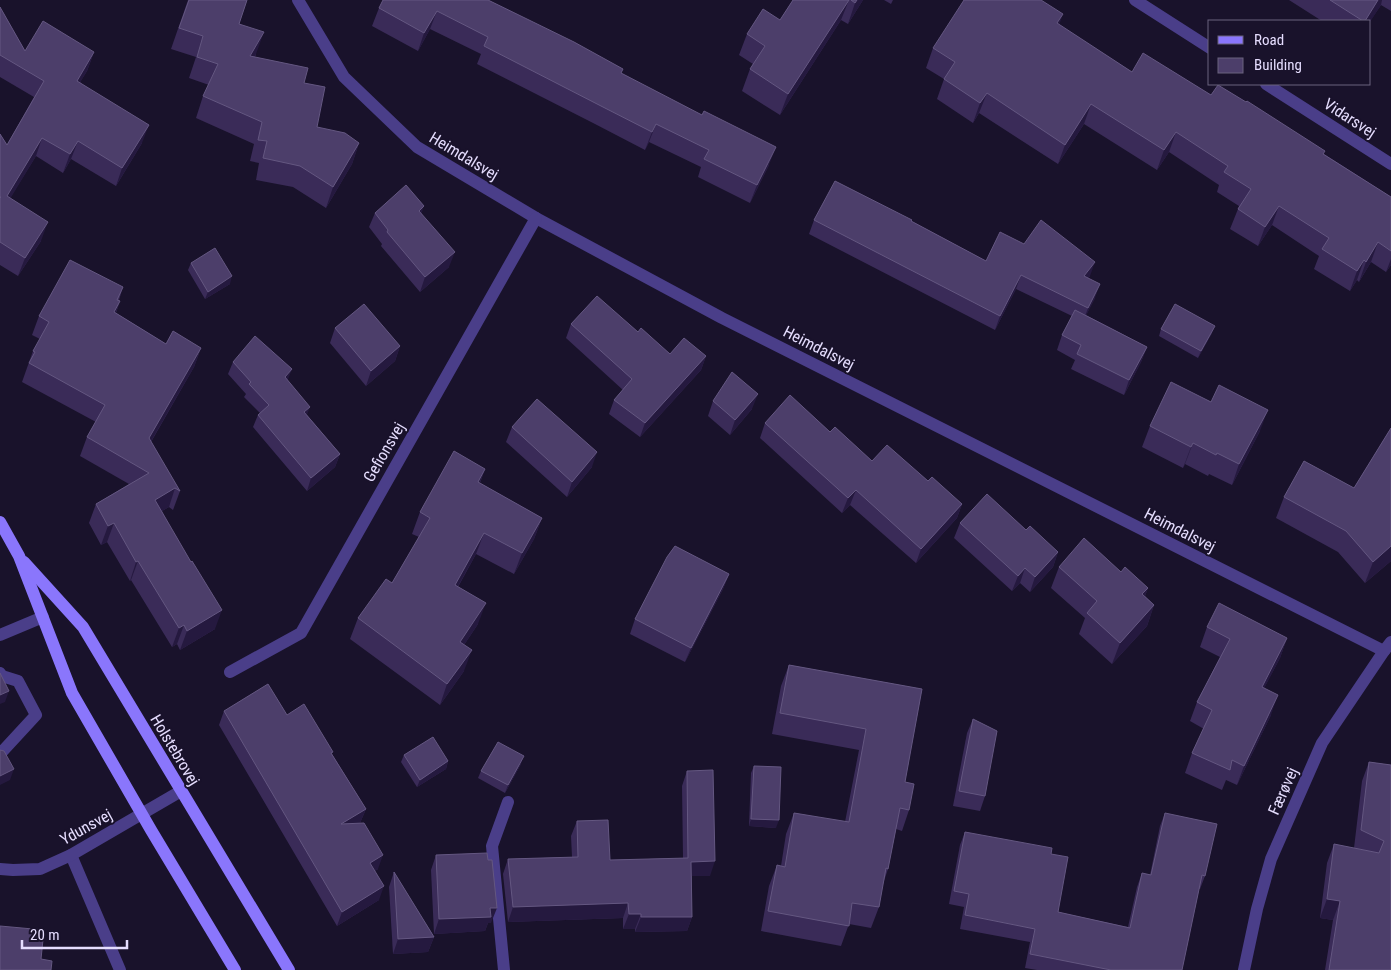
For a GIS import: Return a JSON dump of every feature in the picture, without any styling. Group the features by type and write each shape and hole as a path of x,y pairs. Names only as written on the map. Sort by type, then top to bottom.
{"main road":[{"name":"Holstebrovej","path":"0,522 4,536 19,556 83,627 289,970"},
{"name":"Holstebrovej","path":"19,556 72,694 235,970"}],"street":[{"name":"Heimdalsvej","path":"298,0 344,77 417,147 536,218 731,322 1387,646"},
{"path":"1135,0 1208,47"},
{"name":"Vidarsvej","path":"1268,85 1391,164"},
{"name":"Gefionsvej","path":"230,672 301,633 536,218"},
{"path":"2,630 43,617"},
{"name":"Færøvej","path":"1244,970 1257,909 1271,859 1322,743 1387,646"},
{"path":"0,673 2,676 18,681 36,715 0,754"},
{"name":"Ydunsvej","path":"0,869 40,869 71,855 181,791"},
{"path":"504,970 492,846 508,802"},
{"path":"71,855 120,970"}],"building":[{"path":"189,0 247,0 239,24 264,32 250,56 308,68 304,83 325,87 317,127 345,133 359,143 333,187 300,166 263,158 267,141 258,140 262,122 203,96 218,64 197,57 203,36 179,28"},
{"path":"383,0 488,0 574,42 623,69 621,73 702,115 704,111 776,147 757,185 704,159 709,150 656,124 652,132 484,46 488,37 437,11 424,33 379,8"},
{"path":"793,0 849,0 788,94 750,69 765,46 747,34 763,9 780,20"},
{"path":"964,0 1041,0 1063,14 1057,23 1132,72 1143,53 1211,95 1218,85 1247,101 1325,151 1323,154 1391,197 1391,251 1378,242 1366,262 1364,260 1357,271 1322,249 1329,238 1279,206 1265,227 1238,209 1251,189 1224,172 1228,166 1176,132 1164,150 1091,104 1065,145 987,93 980,103 944,79 955,62 933,48"},
{"path":"1330,0 1378,0 1366,20 1361,20"},
{"path":"0,7 25,51 43,21 94,52 77,81 149,125 122,168 78,141 70,154 42,138 7,196 48,222 25,258 0,242 0,134 7,145 44,81 0,55"},
{"path":"835,181 912,220 986,261 1000,232 1024,244 1041,220 1095,262 1084,276 1100,284 1088,308 1021,275 1000,316 814,220"},
{"path":"406,185 424,206 419,211 455,252 425,277 387,232 388,230 375,213"},
{"path":"215,248 232,276 208,292 191,263"},
{"path":"70,260 123,287 117,300 120,301 114,312 166,344 173,331 201,348 149,438 180,491 175,488 155,500 191,562 222,610 187,631 184,625 179,628 138,561 136,562 114,523 108,526 96,504 149,473 87,437 105,405 29,363 35,352 33,351 49,322 39,316"},
{"path":"597,296 638,332 641,328 670,354 684,338 706,356 645,423 614,400 632,379 571,324"},
{"path":"364,304 400,346 371,371 335,328"},
{"path":"1175,304 1215,326 1201,351 1161,329"},
{"path":"1075,310 1147,347 1129,380 1077,354 1081,345 1062,335"},
{"path":"255,336 292,369 285,377 310,407 304,412 340,454 311,478 258,415 269,405 249,384 251,382 233,362"},
{"path":"732,372 758,394 735,420 713,401"},
{"path":"1171,382 1211,402 1219,385 1268,410 1239,464 1193,443 1191,447 1150,426"},
{"path":"790,395 830,432 835,427 872,461 887,445 928,481 932,477 962,504 921,549 856,490 848,498 765,423"},
{"path":"537,399 597,452 572,482 512,427"},
{"path":"1391,428 1391,546 1373,562 1346,531 1284,497 1304,461 1354,488"},
{"path":"454,451 485,469 478,482 542,518 522,553 484,533 455,585 486,603 460,642 472,650 447,684 358,618 386,579 392,583 430,518 420,512"},
{"path":"987,494 1026,530 1030,526 1058,552 1035,577 1025,568 1018,576 960,523"},
{"path":"1084,538 1121,572 1125,567 1148,588 1142,594 1154,605 1120,643 1087,613 1097,601 1059,567"},
{"path":"675,546 729,574 691,648 635,619 667,557"},
{"path":"1219,603 1287,638 1262,687 1278,695 1244,766 1232,760 1230,770 1192,753 1212,710 1197,702 1230,639 1207,627"},
{"path":"789,665 922,689 905,782 914,784 909,810 900,808 879,907 852,903 849,926 768,911 777,865 785,867 794,813 849,822 866,729 780,713"},
{"path":"0,673 9,691 0,695"},
{"path":"268,684 287,715 304,704 333,752 331,753 366,809 341,824 364,823 383,855 370,863 384,886 342,912 224,711"},
{"path":"973,719 997,731 985,796 959,791"},
{"path":"433,737 448,761 420,780 404,755"},
{"path":"498,742 524,756 508,785 481,771"},
{"path":"0,750 4,751 14,769 0,776"},
{"path":"1369,762 1391,765 1391,970 1329,970 1340,901 1327,899 1334,844 1379,853 1384,841 1361,830"},
{"path":"754,766 781,767 779,820 751,819"},
{"path":"713,770 715,861 691,862 692,917 641,917 641,914 629,914 628,903 513,907 508,859 578,857 577,821 608,820 610,860 688,858 687,771"},
{"path":"1165,813 1217,824 1205,876 1202,875 1182,970 1111,970 1030,954 1035,929 965,915 969,894 954,891 965,832 1052,848 1051,854 1068,857 1058,912 1130,928 1142,873 1151,875"},
{"path":"487,853 488,860 492,860 497,908 490,908 491,917 439,919 436,855"},
{"path":"394,872 434,937 398,939"},
{"path":"0,926 44,930 41,959 52,961 51,970 0,970"}]}
